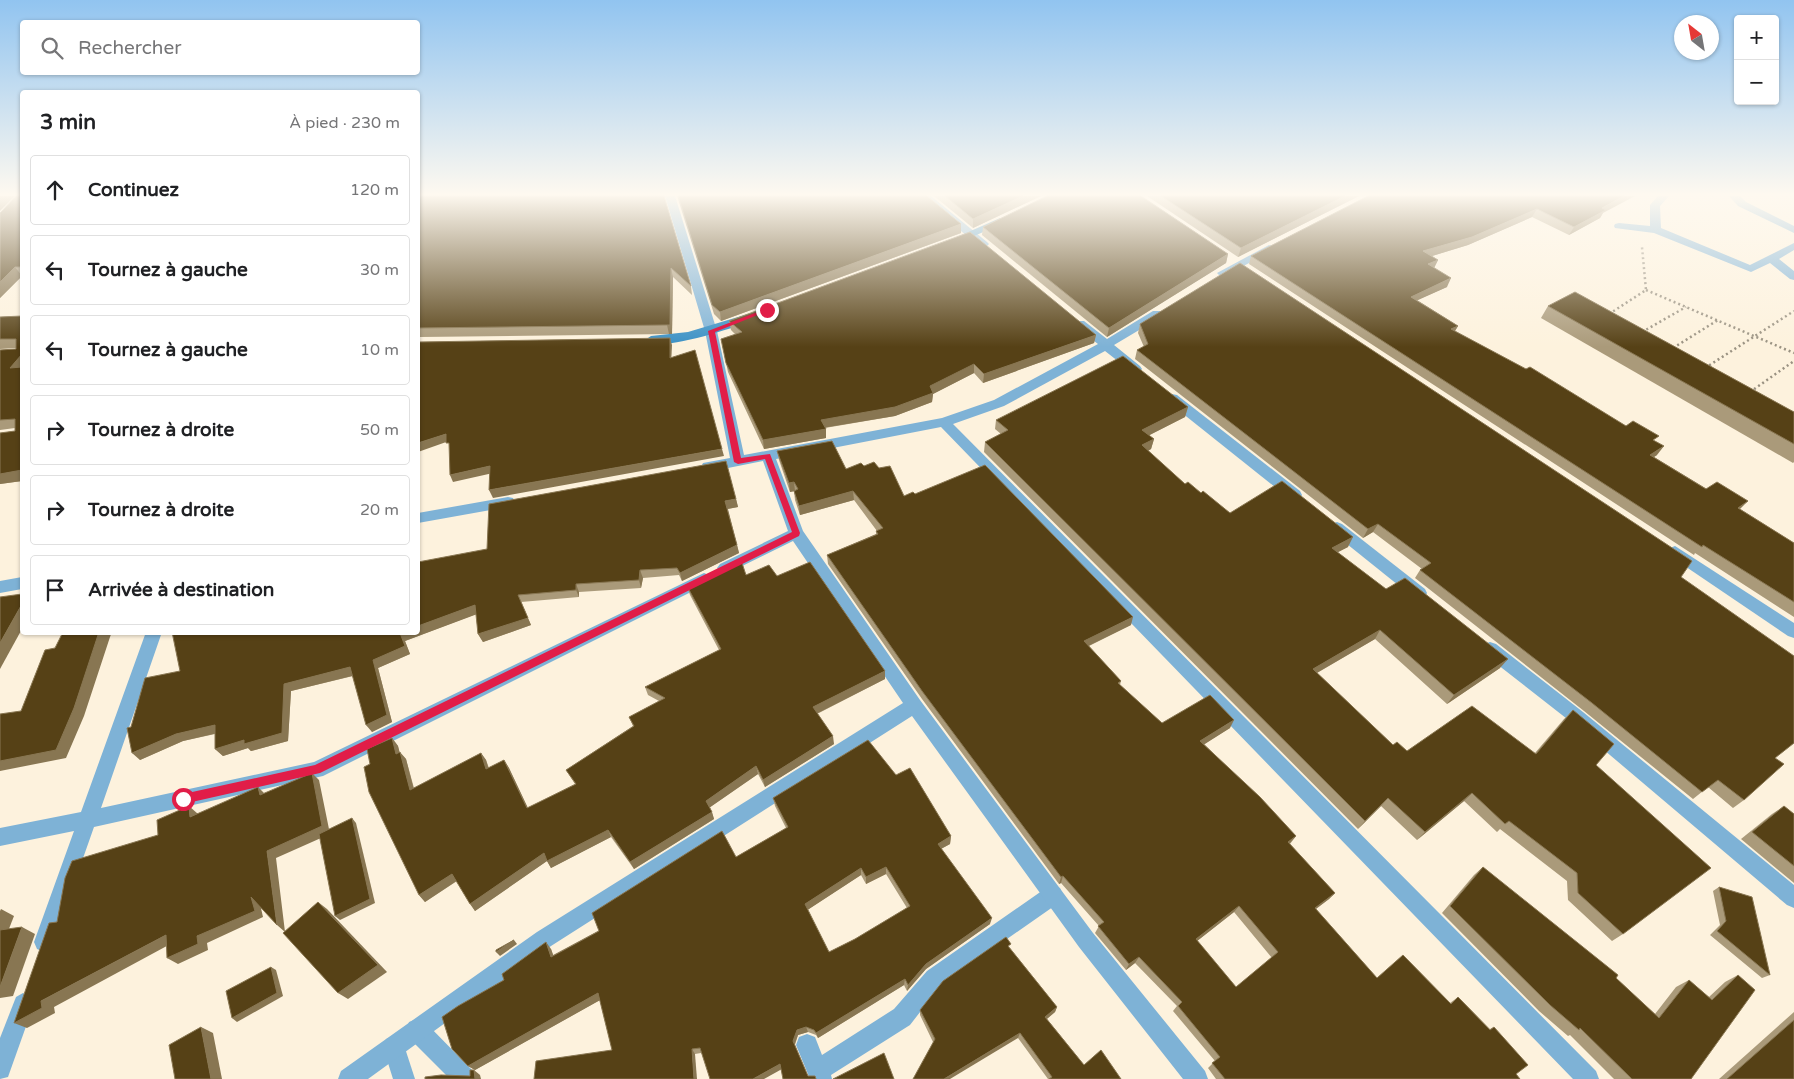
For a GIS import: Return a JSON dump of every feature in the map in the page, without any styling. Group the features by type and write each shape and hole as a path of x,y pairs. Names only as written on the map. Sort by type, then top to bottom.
{"street":[{"path":"685,246 711,331 738,462"},
{"path":"986,246 994,253"},
{"path":"1214,279 1234,261 1269,246"},
{"path":"1696,246 1751,269 1793,246"},
{"path":"1771,258 1794,277"},
{"path":"1234,261 1255,274"},
{"path":"690,470 944,422 999,403 1106,345 1164,310"},
{"path":"640,340 669,340 711,331 758,314"},
{"path":"1068,314 1145,376"},
{"path":"1161,389 1310,507"},
{"path":"944,422 1588,1079"},
{"path":"768,456 796,533 914,705 1086,940 1197,1079"},
{"path":"420,518 524,499"},
{"path":"1326,519 1428,600"},
{"path":"0,837 316,770 796,533"},
{"path":"1664,544 1794,631"},
{"path":"0,586 20,583"},
{"path":"39,958 153,635"},
{"path":"1474,637 1576,717 1794,898"},
{"path":"349,1079 544,939 914,705"},
{"path":"807,1045 820,1074 902,1017 934,978 1053,895"},
{"path":"0,1068 29,986"},
{"path":"417,1030 465,1079"},
{"path":"394,1047 404,1079"}],"path":[{"path":"1642,246 1646,290"},
{"path":"1646,290 1794,353"},
{"path":"1602,318 1646,290"},
{"path":"1635,336 1686,307"},
{"path":"1708,375 1700,371 1794,311"},
{"path":"1666,352 1718,320"},
{"path":"1745,395 1794,361"}],"building":[{"path":"0,246 20,246 20,267 15,267 0,282"},
{"path":"420,246 679,246 691,286 671,268 670,325 420,328"},
{"path":"694,246 900,246 720,312 712,305"},
{"path":"931,246 988,246 1096,335 984,374 974,364 930,386 933,393 895,407 821,420 826,429 763,440 726,363 721,339 742,332 729,321"},
{"path":"1007,246 1217,246 1228,254 1109,328"},
{"path":"1270,246 1439,246 1423,251 1438,260 1428,264 1451,278 1411,297 1458,326 1451,329 1526,369 1530,367 1626,426 1633,421 1659,436 1653,440 1664,446 1650,455 1706,489 1717,482 1748,501 1738,508 1794,543 1794,602 1703,545 1702,547 1251,256"},
{"path":"1240,263 1692,561 1681,577 1794,656 1794,743 1775,758 1784,764 1744,800 1718,780 1702,792 1592,703 1420,570 1431,563 1378,524 1368,529 1137,350 1148,344 1140,324"},
{"path":"1575,292 1794,412 1794,444 1548,306"},
{"path":"20,316 20,356 10,368 20,367 20,470 0,474 0,433 15,431 15,419 0,420 0,350 16,349 16,339 0,339 0,317"},
{"path":"670,338 670,358 695,350 722,449 489,490 490,466 450,475 449,443 446,443 446,434 420,442 420,342"},
{"path":"1123,356 1188,407 1142,430 1154,439 1142,445 1185,484 1188,482 1201,493 1203,491 1230,513 1282,481 1353,537 1332,548 1386,589 1405,578 1508,659 1454,695 1380,630 1313,669 1393,745 1397,742 1407,751 1472,706 1536,754 1573,710 1614,744 1596,765 1711,868 1623,934 1578,893 1577,873 1509,821 1505,824 1472,793 1425,832 1388,798 1365,821 985,442 1008,430 996,420"},
{"path":"832,441 846,469 861,463 864,466 874,462 879,468 890,466 904,496 913,492 915,494 985,465 1133,617 1084,641 1121,681 1118,683 1162,723 1210,695 1234,720 1200,741 1260,797 1296,836 1288,842 1335,893 1315,908 1377,978 1403,955 1451,1004 1458,997 1490,1030 1494,1027 1528,1065 1516,1074 1520,1079 1225,1079 1212,1063 1220,1057 1178,1006 1182,1002 1139,957 1129,964 1098,926 1104,922 1063,876 1061,877 922,691 827,555 878,534 876,531 883,528 853,491 799,506 794,491 798,489 794,482 789,483 777,451","holes":["1239,906 1278,952 1236,987 1196,939"]},
{"path":"726,461 736,499 725,501 737,545 680,573 677,568 640,570 639,580 576,584 576,590 518,595 528,618 478,634 475,605 420,625 420,562 487,549 489,504"},
{"path":"741,560 746,575 769,565 777,576 810,562 885,671 813,707 833,736 763,780 756,766 706,801 712,812 630,862 608,830 547,861 544,853 470,904 452,874 419,895 369,792 364,767 370,764 367,749 392,738 396,754 400,752 410,790 481,753 486,769 504,760 527,808 576,784 566,770 634,726 629,717 665,698 645,687 721,649 687,586"},
{"path":"20,594 20,608 0,643 0,597"},
{"path":"62,635 98,635 74,708 56,750 0,761 0,714 21,711 45,650 55,648"},
{"path":"173,635 401,635 405,646 373,660 387,715 366,725 350,667 284,684 282,733 244,744 244,740 215,749 215,725 176,734 132,753 127,728 131,727 145,678 180,671"},
{"path":"868,740 896,775 910,768 951,836 938,844 992,918 926,964 908,985 905,979 816,1033 814,1030 806,1027 797,1030 793,1041 808,1076 815,1076 816,1079 783,1079 780,1064 753,1079 710,1079 700,1048 692,1049 694,1079 534,1079 536,1061 612,1050 598,993 468,1066 452,1049 442,1017 504,980 502,974 546,942 551,957 599,931 592,913 722,831 736,857 788,827 773,798","holes":["886,867 910,906 855,939 829,952 805,904 861,868 866,877"]},
{"path":"312,773 322,826 267,851 277,925 251,897 255,911 197,936 198,944 167,958 166,935 41,1001 42,1008 14,1023 49,923 57,922 65,878 72,861 158,835 157,820 189,806 190,817 258,787 260,795"},
{"path":"1784,806 1794,814 1794,866 1752,832"},
{"path":"352,818 370,899 335,916 319,834"},
{"path":"1483,867 1618,975 1616,978 1659,1018 1689,980 1712,1000 1738,975 1755,990 1691,1079 1632,1079 1580,1028 1579,1030 1550,1005 1450,906"},
{"path":"1719,887 1752,897 1770,975 1717,931 1726,921"},
{"path":"318,902 378,965 338,993 283,933"},
{"path":"22,927 0,987 0,930"},
{"path":"1006,937 1011,944 1008,946 1057,1007 1045,1017 1084,1065 1101,1050 1121,1079 1049,1079 1052,1077 1020,1033 944,1079 913,1079 935,1039 920,1010 943,981"},
{"path":"514,940 496,952 496,950"},
{"path":"271,967 277,993 232,1018 226,991"},
{"path":"1794,1020 1794,1079 1727,1079"},
{"path":"201,1027 211,1079 175,1079 169,1045"},
{"path":"884,1053 894,1079 833,1079"},
{"path":"470,1070 474,1070 475,1079 425,1079 425,1077 441,1075 470,1076"}],"route":[{"path":"183,799 316,770 796,533 768,456 738,462 711,331 767,310"}]}
